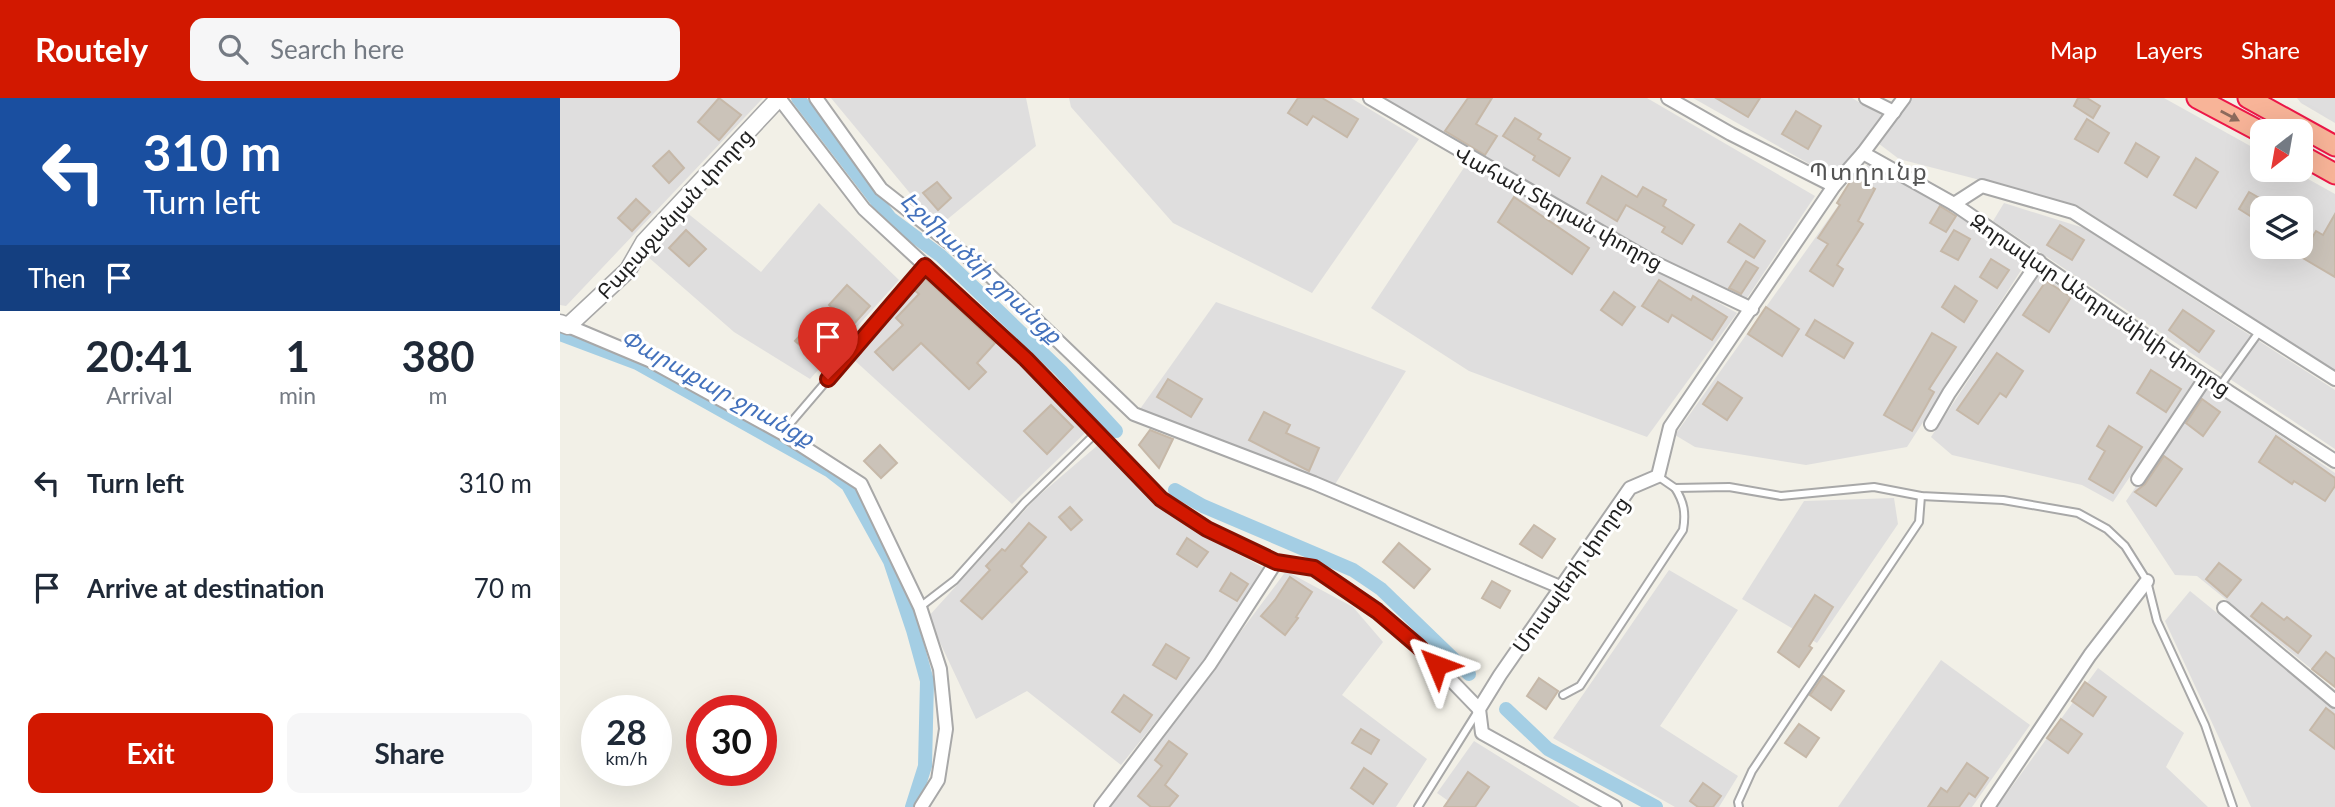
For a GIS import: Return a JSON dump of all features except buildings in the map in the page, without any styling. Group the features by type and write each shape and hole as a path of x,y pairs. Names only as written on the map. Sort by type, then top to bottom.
{"highway":[{"path":"2197,98 2250,127"},
{"path":"2248,98 2271,119"},
{"path":"2314,138 2335,146"},
{"path":"2314,162 2335,174"}],"street":[{"path":"779,98 864,209 1026,359 1161,499 1207,529 1276,562 1314,568 1377,611 1418,646 1479,709 1482,733 1615,807"},
{"name":"Բաբաջանյան փողոց","path":"564,325 628,271 645,242 779,98"},
{"path":"816,98 881,189 991,277 1134,414 1314,483 1560,587"},
{"name":"Վահան Տերյան փողոց","path":"1370,98 1651,261 1752,309"},
{"path":"1668,98 1731,134 1834,186"},
{"path":"1866,98 1894,112"},
{"path":"1658,476 1670,427 1834,186 1863,153 1904,98"},
{"name":"Զորավար Անդրանիկի փողոց","path":"1863,153 1954,204 2206,377 2335,461"},
{"path":"1954,204 1982,186 2073,212 2335,379"},
{"path":"1931,424 1949,393 2039,261"},
{"path":"564,325 649,360 782,433 861,484 920,607 940,669 946,729 939,780 922,807"},
{"path":"2138,479 2206,377"},
{"name":"Մուսալեռի փողոց","path":"1479,709 1630,488 1658,476"},
{"path":"1101,807 1210,664 1276,562"},
{"path":"1988,807 2090,656 2147,581"},
{"path":"2224,608 2335,701"}],"lane":[{"path":"782,433 925,266"},
{"path":"2221,386 2259,332"},
{"path":"920,607 955,580 1024,503 1097,432"},
{"path":"1563,695 1580,686 1683,530 1686,514 1682,499 1675,488 1658,476"},
{"path":"1675,488 1729,487 1780,496 1874,487 1921,496 2003,500 2078,513 2107,529 2125,546 2147,581 2157,621 2205,725 2233,807"},
{"path":"1739,807 1738,802 1752,771 1920,522 1921,496"},
{"path":"1418,807 1479,709"}],"shaded area":[{"path":"560,98 763,98 566,306 560,305"},
{"path":"831,98 1026,98 1036,146 938,227"},
{"path":"1069,98 1351,98 1419,139 1312,293 1173,223 1071,107"},
{"path":"1380,98 1647,98 1815,196 1745,301 1643,248"},
{"path":"1693,98 1852,98 1883,116 1854,156 1829,175"},
{"path":"1910,98 2164,98 2250,146 2250,182 2314,182 2335,194 2335,371 2077,205 1899,159 1878,143"},
{"path":"2297,98 2335,98 2335,123 2301,103"},
{"path":"1467,163 1737,313 1647,437 1469,371 1371,308"},
{"path":"1867,165 1886,169 2027,261 1907,447 1806,465 1695,447 1675,435"},
{"path":"819,203 899,280 810,379 734,332 647,256 686,212 761,272"},
{"path":"2004,203 2084,228 2335,390 2335,449 1993,221"},
{"path":"925,271 1087,431 1012,504 852,358"},
{"path":"2039,273 2195,379 2113,502 2082,485 1952,455 1931,437"},
{"path":"1216,302 1406,371 1334,486 1140,409"},
{"path":"2206,385 2335,473 2335,688 2197,576 2175,575 2126,501"},
{"path":"1098,445 1155,504 1206,537 1266,569 1202,664 1121,765 1027,691 976,719 928,617 1036,498"},
{"path":"1894,498 1898,524 1817,643 1742,599 1804,501"},
{"path":"1669,570 1738,610 1660,726 1738,776 1719,807 1675,807 1553,738"},
{"path":"1286,571 1353,607 1383,642 1342,695 1427,759 1396,807 1110,807"},
{"path":"2190,591 2335,709 2335,807 2251,807 2165,621"},
{"path":"1941,660 2030,725 1972,807 1838,807"},
{"path":"2098,668 2184,733 2166,767 2208,807 1997,807"},
{"path":"1474,741 1580,807 1457,807 1437,793"}],"waterway":[{"name":"Էջմիածնի ջրանցք","path":"798,98 890,218 941,256 1061,371 1116,431"},
{"name":"Փարաքար ջրանցք","path":"560,334 637,363 830,471 848,485 890,561 927,681 925,766 912,807"},
{"name":"Էջմիածնի ջրանցք","path":"1175,490 1203,506 1353,570 1381,589 1469,674"},
{"name":"Էջմիածնի ջրանցք","path":"1506,709 1548,749 1656,807"}],"district":[{"name":"Պտղունք","path":"1869,170"}],"route":[{"path":"828,379 925,266 1026,359 1161,499 1207,529 1276,562 1314,568 1377,611 1437,665"}]}
